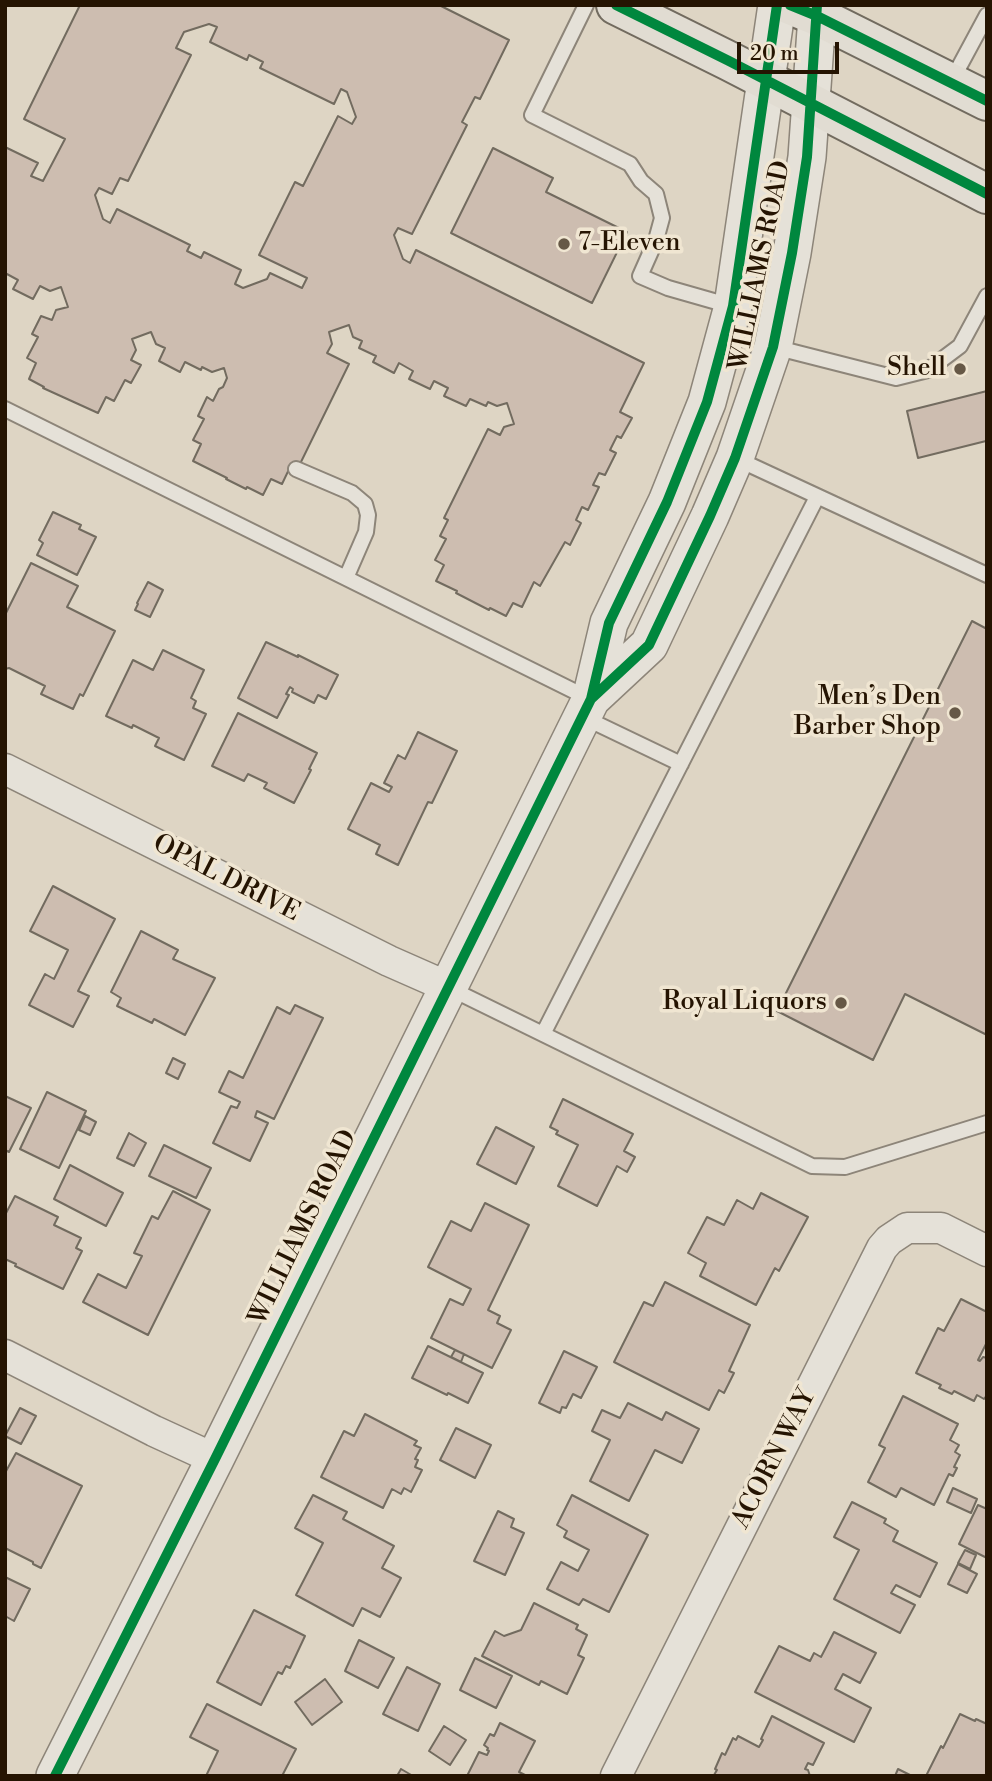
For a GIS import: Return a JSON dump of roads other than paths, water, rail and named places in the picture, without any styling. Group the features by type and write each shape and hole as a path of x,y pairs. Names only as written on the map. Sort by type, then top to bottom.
{"main road":[{"path":"616,5 987,194"},
{"path":"808,9 987,101"}],"street":[{"name":"WILLIAMS ROAD","path":"55,1776 587,708 609,623 667,502 707,402 733,306 777,5"},
{"name":"WILLIAMS ROAD","path":"587,708 649,645 735,458 772,347 792,253 807,157 811,103 808,9"},
{"name":"OPAL DRIVE","path":"5,769 389,961 448,987"},
{"name":"ACORN WAY","path":"616,1776 882,1248 907,1228 941,1228 987,1251"},
{"path":"5,1355 215,1459"}],"lane":[{"path":"586,5 532,115 630,164 641,181 656,194 662,218 656,240 640,276 668,288 733,306"},
{"path":"951,83 987,15"},
{"path":"772,347 896,378 928,370 960,346 987,296"},
{"path":"5,409 346,578 587,708 681,764"},
{"path":"735,458 987,575"},
{"path":"296,470 352,493 365,504 368,515 366,532 346,578"},
{"path":"543,1034 817,497"},
{"path":"448,987 812,1166 845,1167 987,1123"}],"place":[{"name":"7-Eleven","path":"564,244"},
{"name":"Shell","path":"960,369"},
{"name":"Men’s Den Barber Shop","path":"955,713"},
{"name":"Royal Liquors","path":"841,1003"}]}
